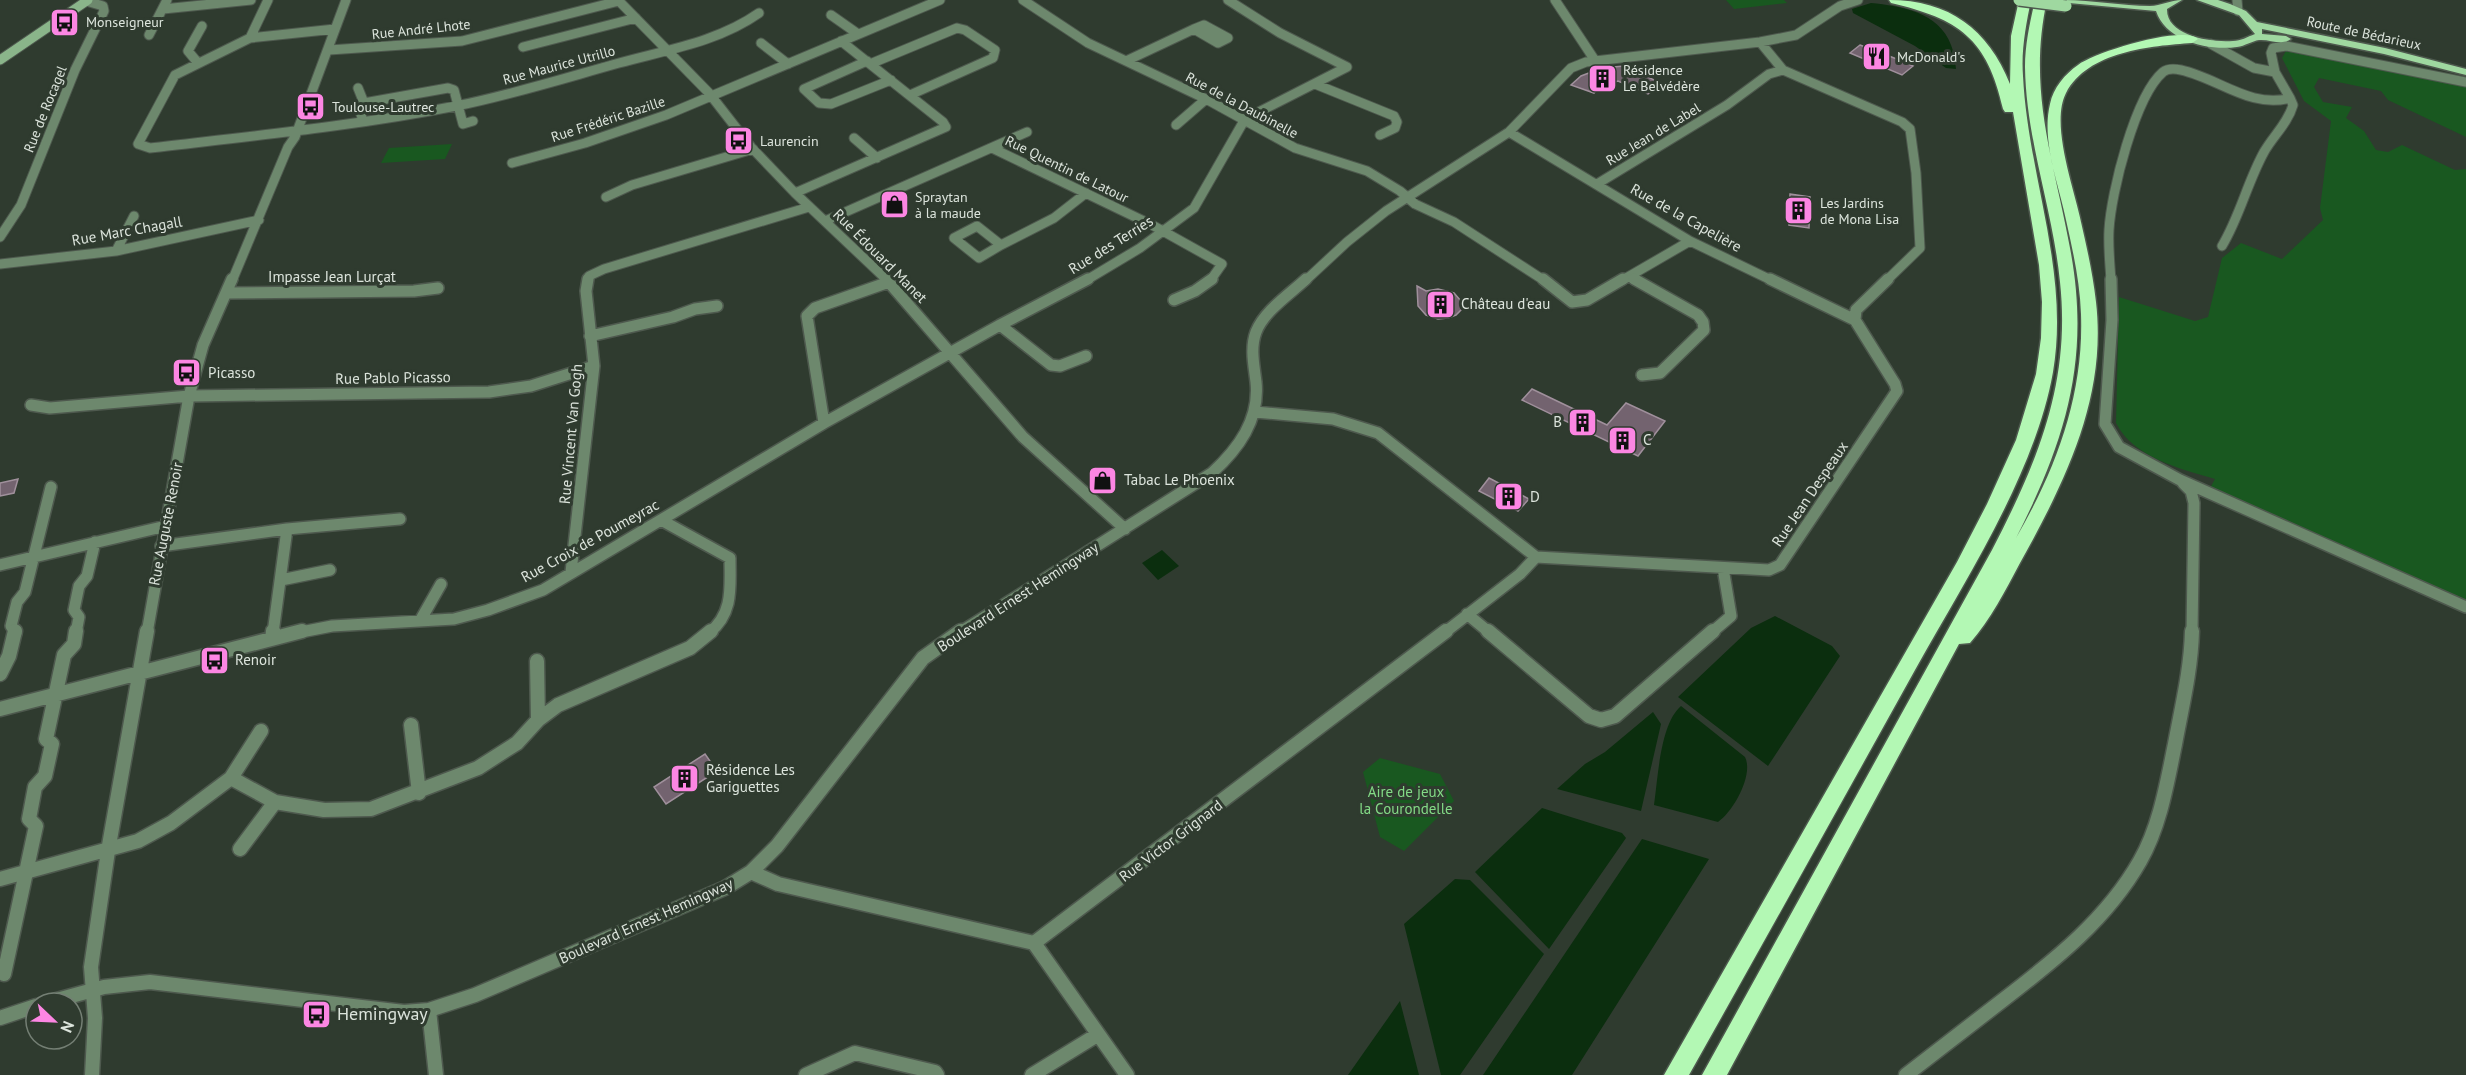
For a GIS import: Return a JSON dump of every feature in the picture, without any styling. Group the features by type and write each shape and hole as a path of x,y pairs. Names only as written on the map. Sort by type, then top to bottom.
{"highway":[{"path":"1895,0 1936,10 1960,22 1977,35 1992,56 2010,106 2028,211 2050,302"},
{"path":"1676,1075 2006,488 2033,424 2042,392 2049,350 2050,302 2044,244 2017,91 2016,48 2025,0"},
{"path":"1714,1075 2014,526 2038,476 2054,433 2069,373 2071,325 2068,280 2034,93 2032,45 2041,0"},
{"path":"1937,665 1970,631 2036,521 2065,461 2085,390 2089,314 2076,232 2058,146 2055,105 2059,95 2070,78 2112,53 2151,42 2192,39"}],"main road":[{"path":"2019,0 2135,8 2162,7 2177,0"},
{"path":"2068,3 2165,22 2192,39 2211,44 2241,45 2257,37 2258,31 2255,24 2238,5 2212,1"},
{"path":"2162,7 2162,17 2165,22"},
{"name":"Route de Bédarieux","path":"2255,24 2283,32 2385,51 2466,73"},
{"name":"Route de Bédarieux","path":"2257,37 2306,42 2466,73"}],"street":[{"path":"0,60 87,0"},
{"name":"Rue de Rocagel","path":"0,237 21,205 75,70 104,10 103,6 87,0"},
{"path":"149,35 167,0"},
{"path":"163,9 251,0"},
{"path":"250,38 268,0"},
{"name":"Rue Auguste Renoir","path":"92,1075 95,1018 91,967 108,851 189,396 203,345 297,131 346,0"},
{"path":"914,0 924,7"},
{"name":"Rue Frédéric Bazille","path":"512,163 630,128 940,0"},
{"name":"Rue de la Daubinelle","path":"1023,0 1088,43 1206,99 1295,148 1367,171 1406,197 1454,222 1528,268 1572,302 1587,300 1630,277"},
{"path":"1228,0 1280,33 1347,67 1245,119"},
{"path":"1556,0 1594,59"},
{"name":"Boulevard Ernest Hemingway","path":"1784,37 1835,0"},
{"name":"Boulevard Ernest Hemingway","path":"84,992 129,982 150,982 404,1012 429,1010 475,995 714,893 751,872 777,846 923,658 1212,473 1230,457 1243,439 1255,412 1252,337 1263,319 1347,242 1406,197 1509,132 1571,68 1594,59 1760,42 1784,37 1805,32 1840,6 1858,0"},
{"name":"Rue Édouard Manet","path":"619,1 669,50 711,96 753,149 795,193 889,282 1023,437 1125,529"},
{"name":"Rue André Lhote","path":"329,50 462,41 619,1"},
{"name":"Rue Maurice Utrillo","path":"198,63 176,75 138,144 150,148 297,131 457,106 669,50 725,31 752,19 759,13"},
{"path":"831,15 858,34"},
{"path":"524,47 636,18"},
{"path":"202,26 188,51 198,63 250,38 334,29"},
{"path":"891,80 833,104 820,104 805,92 804,88 957,28 965,30 995,50 993,58 909,94"},
{"path":"1126,62 1194,29"},
{"path":"795,193 946,127 909,94 841,41"},
{"path":"1760,42 1783,70 1902,122 1910,129 1913,137 1920,248 1856,310 1855,320"},
{"path":"761,43 788,64"},
{"path":"2211,44 2254,68 2275,72"},
{"path":"2241,45 2236,55 2241,62"},
{"path":"2222,246 2234,227 2247,188 2264,151 2291,114 2293,105 2275,72 2271,53 2273,48 2286,46 2466,82"},
{"path":"2290,98 2281,101 2254,97 2181,70 2169,69 2163,72 2147,96 2126,145 2109,230 2112,320 2105,424 2119,447 2180,480 2466,607"},
{"name":"Rue Jean de Label","path":"1597,184 1727,105 1769,74 1783,70"},
{"path":"1315,84 1394,116 1397,122 1395,128 1380,135"},
{"path":"358,88 364,103"},
{"path":"363,121 359,108 364,103 448,88 454,90 463,123 473,121"},
{"path":"1176,126 1206,99"},
{"name":"Rue des Terries","path":"952,353 1108,268 1194,207 1245,119"},
{"name":"Rue Quentin de Latour","path":"825,221 1027,132"},
{"name":"Rue de la Capelière","path":"1509,132 1690,241 1855,320"},
{"path":"854,138 877,158"},
{"name":"Rue Quentin de Latour","path":"992,148 1222,264 1220,271 1194,292 1174,300"},
{"path":"606,197 632,185 753,149"},
{"path":"1001,245 1054,218 1086,194"},
{"name":"Rue Vincent Van Gogh","path":"571,572 594,366 586,291 589,276 603,269 809,207"},
{"path":"116,251 134,216"},
{"name":"Rue Marc Chagall","path":"0,264 116,251 259,219"},
{"path":"1642,375 1660,373 1704,330 1703,322 1698,315 1630,277 1690,241"},
{"path":"824,423 807,316 815,308 889,282"},
{"name":"Impasse Jean Lurçat","path":"226,293 414,291 438,288"},
{"path":"590,336 717,306"},
{"name":"Rue Jean Despeaux","path":"1536,557 1769,570 1780,565 1897,392 1895,384 1855,320"},
{"path":"1000,325 1051,365 1060,366 1086,356"},
{"name":"Rue Croix de Poumeyrac","path":"0,709 272,639 336,625 453,619 493,609 543,590 824,423 952,353"},
{"name":"Rue Pablo Picasso","path":"31,405 50,408 189,396 489,392 531,386 594,366"},
{"path":"1255,412 1329,417 1357,424 1378,434 1452,489 1536,557"},
{"path":"1906,1075 2038,973 2089,929 2117,896 2140,861 2154,831 2167,783 2191,663 2194,503 2191,491 2180,480"},
{"path":"0,674 9,656 16,633 11,626 17,602 25,592 51,487"},
{"path":"161,546 287,529 400,519"},
{"path":"231,777 275,802 324,810 371,810 478,768 517,743 538,720 558,705 690,648 713,630 725,616 730,604 730,558 661,520"},
{"path":"0,565 166,526"},
{"path":"272,639 287,529"},
{"path":"4,974 36,826 29,819 35,786 45,776 52,744 46,739 55,695 64,655 74,644 79,617 74,610 79,586 87,576 95,542"},
{"name":"Rue Victor Grignard","path":"1034,943 1218,806 1520,574 1536,557"},
{"path":"1467,614 1589,716 1609,719 1731,616 1723,568"},
{"path":"281,580 330,570"},
{"path":"420,621 441,584"},
{"path":"537,661 538,720"},
{"path":"411,725 419,793"},
{"path":"0,879 108,851 138,841 171,823 231,777 261,731"},
{"path":"240,849 275,802"},
{"path":"751,872 778,884 1034,943 1127,1075"},
{"path":"0,1018 24,1010"},
{"path":"429,1010 436,1075"},
{"path":"1032,1075 1097,1035"},
{"path":"806,1075 855,1053 934,1072 936,1075"}],"green space":[{"path":"1726,0 1784,0 1787,3 1734,9"},
{"path":"2287,49 2466,86 2466,137 2388,100 2381,91 2319,78 2314,87 2323,102 2352,107 2346,118 2364,131 2376,150 2388,152 2402,145 2455,170 2466,169 2466,602 2210,488 2215,479 2173,466 2146,453 2124,435 2116,423 2119,297 2195,321 2208,317 2222,258 2241,243 2282,259 2323,220 2320,208 2331,121 2304,101 2282,58"},
{"path":"452,144 445,159 381,163 389,148"},
{"name":"Aire de jeux la Courondelle","path":"1380,758 1440,774 1454,801 1404,851 1380,837 1363,772"}],"shaded area":[{"path":"1871,3 1906,9 1938,25 1951,45 1956,69 1946,68 1915,46 1853,13 1852,9"},
{"path":"1162,550 1179,566 1158,580 1142,563"},
{"path":"1775,616 1832,646 1840,656 1768,766 1678,697 1751,628"},
{"path":"1681,706 1745,757 1747,773 1744,783 1736,802 1718,822 1654,805 1664,738 1668,725"},
{"path":"1653,712 1661,724 1641,811 1557,789 1585,764 1605,752"},
{"path":"1542,808 1622,833 1626,838 1549,949 1475,872"},
{"path":"1642,839 1709,859 1572,1075 1483,1075"},
{"path":"1455,879 1470,880 1544,954 1460,1075 1441,1075 1404,924"},
{"path":"1400,1001 1419,1075 1348,1075"}],"building":[{"name":"McDonald's","path":"1860,45 1913,66 1902,75 1850,53"},
{"name":"Résidence Le Belvédère","path":"1624,66 1663,84 1648,94 1618,81 1600,86 1594,93 1571,85 1581,76 1602,68"},
{"name":"Les Jardins de Mona Lisa","path":"1790,194 1810,197 1809,228 1789,225"},
{"name":"Château d'eau","path":"1417,286 1426,291 1438,289 1454,293 1461,301 1462,309 1456,315 1448,318 1438,319 1426,315 1418,306"},
{"path":"1532,389 1607,425 1626,403 1665,421 1638,456 1522,400"},
{"name":"D","path":"1489,478 1529,499 1518,511 1479,491"},
{"path":"18,479 14,493 0,496 0,483"},
{"name":"Résidence Les Gariguettes","path":"705,754 717,771 666,804 654,787"}],"place":[{"name":"Monseigneur","path":"65,22"},
{"name":"McDonald's","path":"1876,57"},
{"name":"Résidence Le Belvédère","path":"1602,78"},
{"name":"Toulouse-Lautrec","path":"311,107"},
{"name":"Laurencin","path":"739,141"},
{"name":"Spraytan à la maude","path":"894,205"},
{"name":"Les Jardins de Mona Lisa","path":"1799,211"},
{"name":"Château d'eau","path":"1440,304"},
{"name":"Picasso","path":"187,373"},
{"name":"B","path":"1583,422"},
{"name":"C","path":"1622,440"},
{"name":"Tabac Le Phoenix","path":"1103,480"},
{"name":"D","path":"1509,497"},
{"name":"Renoir","path":"214,660"},
{"name":"Résidence Les Gariguettes","path":"685,779"},
{"name":"Hemingway","path":"316,1014"}]}
